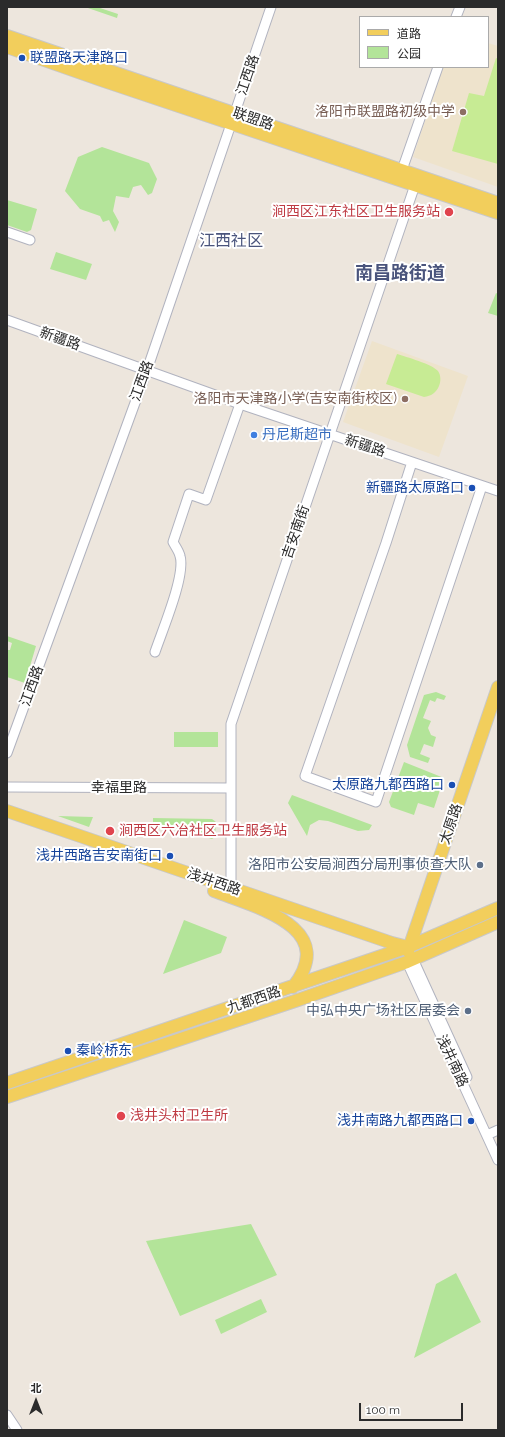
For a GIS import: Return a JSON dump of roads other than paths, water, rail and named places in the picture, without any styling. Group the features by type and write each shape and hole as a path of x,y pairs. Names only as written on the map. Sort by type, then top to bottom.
{"main road":[{"name":"联盟路","path":"7,36 415,185 498,213"},
{"name":"联盟路","path":"7,47 102,80 402,170 498,203"},
{"name":"太原路","path":"410,961 408,947 498,687"},
{"name":"浅井西路","path":"7,811 408,947"},
{"name":"浅井西路","path":"7,819 206,888 278,916 295,928 304,941 307,955 301,976 293,987"},
{"name":"九都西路","path":"7,1083 408,947 498,908"},
{"name":"九都西路","path":"7,1097 410,961 498,922"}],"street":[{"name":"江西路","path":"7,753 147,370 271,7"},
{"path":"402,170 438,68"},
{"name":"吉安南街","path":"231,888 231,724 415,185"},
{"path":"7,232 30,240"},
{"name":"新疆路","path":"7,320 240,404 498,491"},
{"path":"155,652 178,585 181,569 181,557 173,542 189,494 206,500 240,404"},
{"path":"412,462 386,543 305,776 376,802 482,486"},
{"name":"幸福里路","path":"7,787 231,788"},
{"name":"浅井南路","path":"410,961 498,1146"},
{"name":"浅井南路","path":"492,1133 498,1160"},
{"path":"7,1416 17,1430"}],"place":[{"name":"联盟路天津路口","path":"22,58"},
{"name":"洛阳市联盟路初级中学","path":"463,112"},
{"name":"涧西区江东社区卫生服务站","path":"449,212"},
{"name":"洛阳市天津路小学(吉安南街校区)","path":"405,399"},
{"name":"丹尼斯超市","path":"254,435"},
{"name":"新疆路太原路口","path":"472,488"},
{"name":"太原路九都西路口","path":"452,785"},
{"name":"涧西区六冶社区卫生服务站","path":"110,831"},
{"name":"浅井西路吉安南街口","path":"170,856"},
{"name":"洛阳市公安局涧西分局刑事侦查大队","path":"480,865"},
{"name":"中弘中央广场社区居委会","path":"468,1011"},
{"name":"秦岭桥东","path":"68,1051"},
{"name":"浅井头村卫生所","path":"121,1116"},
{"name":"浅井南路九都西路口","path":"471,1121"}],"district":[{"name":"江西社区","path":"231,241"},
{"name":"南昌路街道","path":"400,274"}]}
